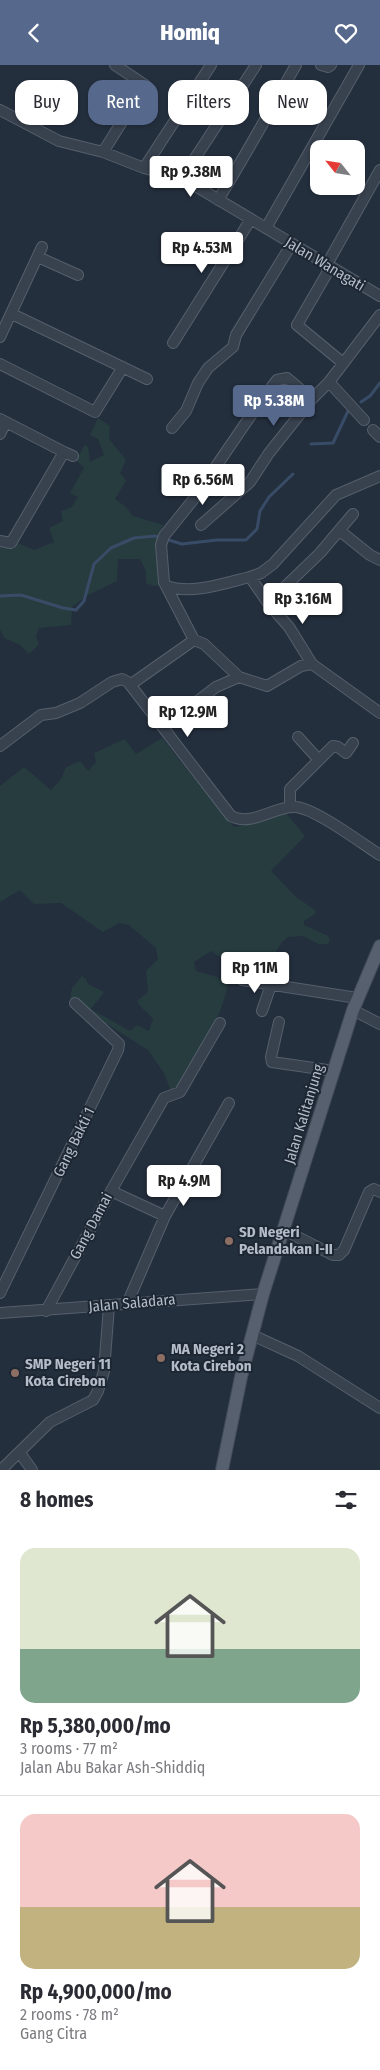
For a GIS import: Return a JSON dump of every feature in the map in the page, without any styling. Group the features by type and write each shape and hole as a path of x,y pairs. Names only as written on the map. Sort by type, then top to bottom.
{"main road":[{"name":"Jalan Kalitanjung","path":"222,1470 263,1294 293,1234 334,1071 355,1004 380,946"}],"street":[{"path":"102,152 145,85 115,65"},
{"path":"144,169 210,65"},
{"path":"182,178 256,65"},
{"path":"218,200 254,141 296,65"},
{"path":"321,65 328,67 331,65"},
{"path":"266,228 359,65"},
{"name":"Jalan Wanagati","path":"0,110 59,141 102,152 144,169 182,178 328,267 379,293"},
{"path":"343,363 298,325 380,170"},
{"path":"173,343 251,219"},
{"path":"172,428 186,411 198,383 208,368 233,347 236,335 291,245"},
{"path":"0,337 40,252 78,275"},
{"path":"12,314 147,379"},
{"path":"201,525 250,482 269,453 312,399 329,382 380,315"},
{"path":"0,364 95,412 123,367"},
{"path":"312,399 287,378 277,380 193,500 162,540 166,586 194,640 204,644 239,677 267,686 300,666 312,664"},
{"path":"329,382 364,420"},
{"path":"0,434 3,421 68,454 11,543 0,541"},
{"path":"166,586 201,588 262,573 336,495 380,476"},
{"path":"268,603 340,531 353,515"},
{"path":"340,531 370,555 380,560"},
{"path":"250,577 268,603 289,627 312,664 380,713"},
{"path":"130,685 194,640"},
{"path":"164,727 216,687 239,677"},
{"path":"0,746 41,715 56,713 80,703 112,682 122,679 130,685 164,727 231,816 238,819 259,817 290,807 307,809 380,855"},
{"path":"298,737 319,760"},
{"path":"290,807 290,789 333,746 346,753 353,743"},
{"path":"242,980 355,1004 380,1024"},
{"path":"262,1011 271,985"},
{"name":"Gang Bakti 1","path":"0,1293 118,1049 119,1044 75,1003"},
{"path":"279,1022 271,1057 272,1062 334,1071"},
{"name":"Gang Damai","path":"46,1311 110,1191 164,1098 180,1092 220,1023"},
{"path":"127,1304 165,1216 229,1103"},
{"path":"293,1234 333,1255 341,1254 368,1192 374,1189 380,1192"},
{"path":"110,1191 165,1216"},
{"name":"Jalan Saladara","path":"0,1313 263,1294"},
{"path":"1,1470 50,1422 93,1400 104,1371 108,1306"},
{"path":"252,1335 279,1346 380,1408"},
{"path":"20,1453 32,1470"}],"green space":[{"path":"98,418 110,426 109,439 126,460 120,473 126,481 115,499 125,506 133,516 163,525 158,540 159,585 154,586 146,583 146,571 140,559 118,559 117,581 86,596 72,607 71,625 39,628 36,637 39,644 29,654 20,645 4,638 0,629 0,545 14,549 18,543 34,550 54,542 49,528 63,521 61,511 72,507 78,497 70,493 84,468 76,460 85,445 88,447 90,462 104,455 98,439 90,435"},
{"path":"162,738 233,826 236,827 285,812 305,836 271,871 296,897 315,910 315,914 304,921 304,925 328,936 330,940 328,944 319,944 303,936 288,937 281,943 266,971 263,973 236,968 211,951 194,962 196,971 217,977 228,985 214,1026 193,1065 176,1089 170,1089 164,1073 148,1050 107,1024 87,1023 70,999 72,988 82,976 88,984 104,992 91,1009 130,1031 137,1025 149,1031 153,1019 137,1001 148,992 146,971 158,959 156,948 129,925 119,923 103,932 61,903 34,904 20,890 0,902 0,786 24,767 51,790 61,779 66,767 80,761 88,771 96,762 94,753 125,739 136,754"}],"waterway":[{"path":"361,402 370,396 380,383"},
{"path":"311,444 333,443 349,409"},
{"path":"0,596 21,595 76,610 84,601 94,564 111,548 134,538 155,536 182,544 217,540 246,540 257,529 260,511 269,497 293,474"}],"place":[{"name":"SD Negeri Pelandakan I-II","path":"229,1241"},
{"name":"MA Negeri 2 Kota Cirebon","path":"161,1358"},
{"name":"SMP Negeri 11 Kota Cirebon","path":"15,1373"}]}
